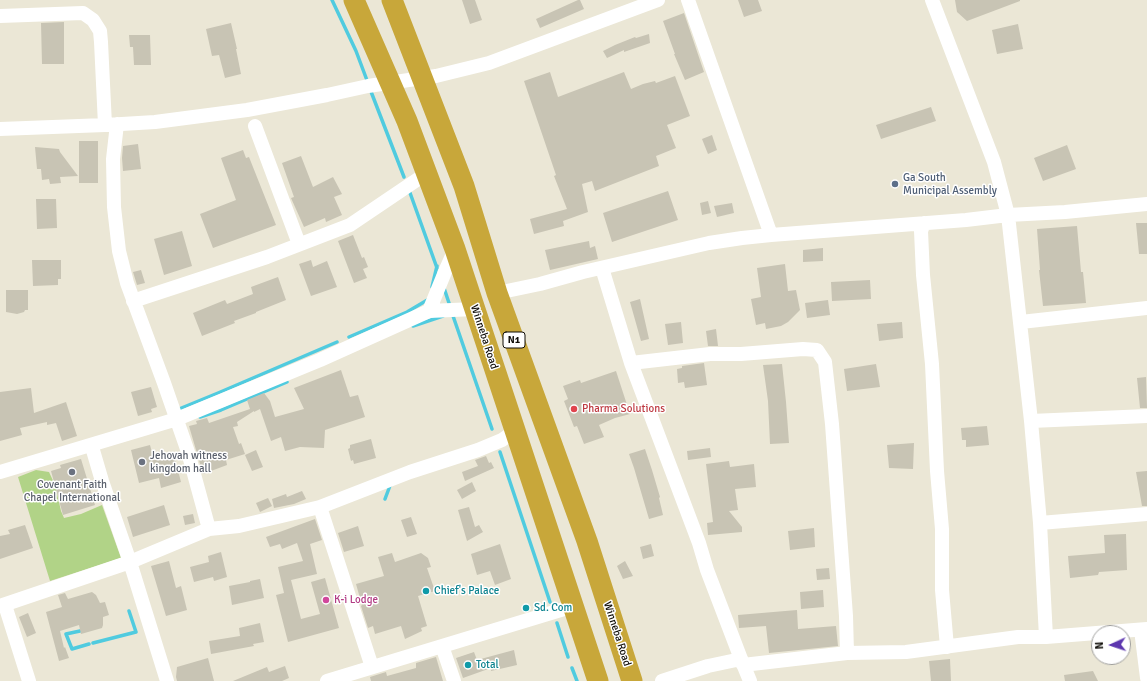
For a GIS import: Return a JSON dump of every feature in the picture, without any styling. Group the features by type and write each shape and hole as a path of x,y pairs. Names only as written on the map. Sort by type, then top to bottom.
{"highway":[{"name":"Winneba Road","path":"354,0 407,121 455,249 598,681"},
{"name":"Winneba Road","path":"392,0 464,186 497,293 587,541 632,681"}],"street":[{"path":"0,129 155,122 247,110 368,86 436,76 489,63 658,0"},
{"path":"688,0 770,235"},
{"path":"932,0 994,162 1008,215 1031,421 1040,523 1046,638"},
{"path":"0,16 83,13 93,20 100,31 111,125 114,207 119,251 133,301 177,420 197,482 209,529"},
{"path":"255,126 299,244"},
{"path":"133,301 267,257 350,225 427,173"},
{"path":"497,293 540,284 583,272 709,242 770,235 966,220 1008,215 1065,212 1147,204"},
{"path":"924,223 921,231 923,275 932,364 942,529 942,590 947,647"},
{"path":"429,311 455,249"},
{"path":"602,268 631,363 699,543 707,570 750,681"},
{"path":"1021,322 1147,308"},
{"path":"0,472 177,420 320,360 429,311 475,309"},
{"path":"631,363 710,354 741,354 802,348 817,350 825,362 832,424 846,616 847,653"},
{"path":"1031,421 1147,416"},
{"path":"29,681 3,605 130,562 209,529 239,526 320,507 404,474 478,450 502,440 515,431"},
{"path":"90,446 92,447 130,562 167,681"},
{"path":"320,507 372,667"},
{"path":"1040,523 1147,514"},
{"path":"327,681 574,606"},
{"path":"662,681 708,666 742,662 847,653 906,652 1018,637 1046,638 1144,629 1147,678"},
{"path":"442,646 454,681"}],"green space":[{"path":"36,470 49,472 55,485 64,518 81,514 102,505 121,558 50,581 18,477"}],"building":[{"path":"462,0 475,0 482,20 470,24"},
{"path":"580,0 584,9 540,28 536,19"},
{"path":"738,0 758,0 762,11 744,17"},
{"path":"955,0 1020,1 967,21 957,12"},
{"path":"684,13 704,72 685,80 674,54 663,21"},
{"path":"64,22 64,64 42,64 41,23"},
{"path":"231,23 241,74 225,78 219,55 212,56 206,29"},
{"path":"1018,24 1023,49 997,54 992,30"},
{"path":"649,34 650,43 624,52 624,50 607,58 603,51 635,37"},
{"path":"129,35 150,35 151,65 134,65 133,47 130,47"},
{"path":"550,72 558,97 624,72 631,89 643,84 655,81 656,83 675,76 690,116 667,125 676,148 656,156 659,166 595,191 592,181 582,184 588,212 563,221 564,226 534,234 530,219 567,209 554,176 556,175 524,81"},
{"path":"931,107 936,121 881,139 876,125"},
{"path":"712,135 717,150 708,154 702,139"},
{"path":"79,141 98,141 98,183 79,183"},
{"path":"138,144 141,169 123,171 123,146"},
{"path":"1067,145 1076,169 1043,181 1034,158"},
{"path":"35,147 59,149 78,176 60,177 61,183 50,184 49,179 42,180 41,169 37,169"},
{"path":"243,150 246,158 249,157 276,225 213,248 200,214 236,200 221,158"},
{"path":"301,156 313,187 333,177 342,194 334,197 342,215 326,222 325,218 304,227 291,198 294,197 282,163"},
{"path":"668,191 678,220 612,242 603,213"},
{"path":"36,199 56,199 57,228 37,229"},
{"path":"708,201 711,213 702,215 700,203"},
{"path":"732,203 734,213 717,217 714,206"},
{"path":"1136,223 1147,223 1147,254 1139,254"},
{"path":"1077,226 1081,272 1083,272 1086,303 1043,306 1037,229"},
{"path":"182,231 192,266 164,275 154,239"},
{"path":"353,235 362,258 364,257 368,267 363,269 367,278 354,283 338,241"},
{"path":"589,241 590,248 595,246 598,259 550,270 545,250"},
{"path":"823,248 823,261 803,262 803,250"},
{"path":"32,260 61,260 61,279 58,279 58,285 33,286"},
{"path":"311,260 313,267 327,261 337,287 311,296 299,264"},
{"path":"785,264 788,291 796,290 800,310 788,322 781,326 766,329 765,323 756,325 751,299 761,297 757,268"},
{"path":"141,270 145,283 137,285 133,272"},
{"path":"278,277 286,300 202,336 193,313 225,300 227,304 253,294 251,287"},
{"path":"870,280 871,299 832,301 831,282"},
{"path":"6,290 28,290 28,310 17,314 6,312"},
{"path":"640,299 649,339 641,341 630,302"},
{"path":"828,300 830,315 807,318 805,303"},
{"path":"681,322 683,343 668,345 665,324"},
{"path":"902,322 903,338 879,341 877,324"},
{"path":"716,329 718,346 708,346 706,331"},
{"path":"704,363 707,385 685,388 684,382 678,383 677,369 682,368 682,366"},
{"path":"782,364 789,443 770,444 768,401 763,365"},
{"path":"876,364 880,387 847,391 844,369"},
{"path":"341,370 350,397 358,395 365,417 325,430 324,448 300,447 285,451 281,437 271,441 260,409 254,411 237,422 238,426 233,427 239,444 241,443 245,454 226,460 227,465 203,474 189,426 197,424 196,421 207,418 209,423 250,409 247,400 264,393 270,401 275,417 304,409 294,388"},
{"path":"616,371 630,414 615,418 599,425 604,437 584,444 577,426 574,427 564,401 568,399 563,386 580,380 581,383"},
{"path":"1146,377 1147,408 1140,408 1137,378"},
{"path":"151,387 157,407 151,409 152,412 138,416 131,392"},
{"path":"31,388 34,413 66,402 77,436 62,441 56,423 47,425 47,422 20,428 22,435 0,441 0,392"},
{"path":"987,426 989,445 966,447 966,440 962,440 961,428"},
{"path":"371,439 376,458 354,464 353,460 351,461 348,449 350,448 350,445"},
{"path":"914,443 913,469 889,468 887,445"},
{"path":"150,445 154,460 174,455 181,482 161,488 159,478 139,483 131,450"},
{"path":"710,448 711,457 688,460 687,451"},
{"path":"645,449 660,497 663,515 649,519 629,454"},
{"path":"256,450 263,467 252,471 245,455"},
{"path":"486,456 489,463 491,462 494,468 465,481 462,472 478,466 475,460"},
{"path":"81,459 95,505 63,515 51,471 61,468 60,465"},
{"path":"729,461 730,467 754,464 756,487 735,489 738,510 729,511 742,527 742,532 708,535 707,523 713,522 706,464"},
{"path":"1147,471 1147,506 1142,506 1136,472"},
{"path":"472,482 476,491 462,499 457,490"},
{"path":"302,491 306,499 294,504 274,508 272,499 286,494 287,497"},
{"path":"268,498 272,506 260,512 256,503"},
{"path":"164,505 170,525 133,537 127,517"},
{"path":"469,507 475,527 479,525 483,532 467,541 458,510"},
{"path":"193,514 195,523 185,525 183,516"},
{"path":"411,517 417,534 407,537 401,520"},
{"path":"315,519 322,540 310,544 317,574 291,580 301,619 320,614 311,582 325,578 339,628 288,642 276,595 284,593 278,567 303,561 297,543 282,549 280,544 270,547 266,537"},
{"path":"25,525 33,548 0,559 0,536 10,534 8,530"},
{"path":"358,526 364,546 344,552 338,533"},
{"path":"814,528 815,547 790,550 788,531"},
{"path":"1126,534 1127,570 1099,572 1098,575 1070,578 1068,556 1105,553 1104,535"},
{"path":"500,544 511,579 495,585 490,571 477,575 471,554"},
{"path":"651,544 654,556 643,559 640,547"},
{"path":"221,552 227,577 214,581 213,577 194,582 190,567 209,562 208,556"},
{"path":"392,553 395,562 421,553 428,558 431,567 427,568 435,591 418,596 427,626 421,628 422,631 405,639 401,626 375,634 373,626 368,628 356,584 384,576 378,557"},
{"path":"169,561 176,588 181,586 187,610 166,616 151,566"},
{"path":"625,561 633,576 623,579 617,566"},
{"path":"829,568 830,579 817,580 816,569"},
{"path":"260,579 264,598 232,605 229,586"},
{"path":"823,590 824,607 801,609 800,592"},
{"path":"92,592 96,595 100,603 105,602 109,615 103,617 102,628 81,634 79,625 60,631 64,648 65,647 69,658 59,661 46,612 62,607 58,595 65,593 68,599"},
{"path":"797,610 798,629 836,626 838,646 769,653 766,626 739,628 738,615"},
{"path":"28,613 36,633 27,637 19,617"},
{"path":"260,623 264,642 253,644 254,646 211,654 209,641 240,636 239,628"},
{"path":"514,650 517,665 491,671 491,668 463,678 456,658 474,652 477,660"},
{"path":"436,657 443,681 371,681 370,677 386,672 387,676 416,668 416,663"},
{"path":"208,658 214,681 177,681 177,667"},
{"path":"950,659 951,681 931,681 929,661"},
{"path":"285,666 289,678 282,681 233,681 267,667 269,672"},
{"path":"1093,671 1098,681 1065,681 1064,675"}],"waterway":[{"path":"332,0 356,51 368,83"},
{"path":"370,89 404,177"},
{"path":"409,190 437,268"},
{"path":"432,287 437,266"},
{"path":"444,288 450,306"},
{"path":"349,337 407,312 429,299"},
{"path":"452,313 492,429"},
{"path":"413,326 443,316"},
{"path":"179,409 337,342"},
{"path":"200,417 221,410 287,382"},
{"path":"500,452 550,602"},
{"path":"385,499 391,483"},
{"path":"93,643 136,632 129,611"},
{"path":"557,623 568,657"},
{"path":"80,631 66,634 72,649 89,644"},
{"path":"572,668 577,681"}],"place":[{"name":"Ga South Municipal Assembly","path":"895,184"},
{"name":"Pharma Solutions","path":"574,409"},
{"name":"Jehovah witness kingdom hall","path":"142,462"},
{"name":"Covenant Faith Chapel International","path":"72,472"},
{"name":"Chief's Palace","path":"426,591"},
{"name":"K-i Lodge","path":"326,600"},
{"name":"Sd. Com","path":"526,608"},
{"name":"Total","path":"468,665"}]}
